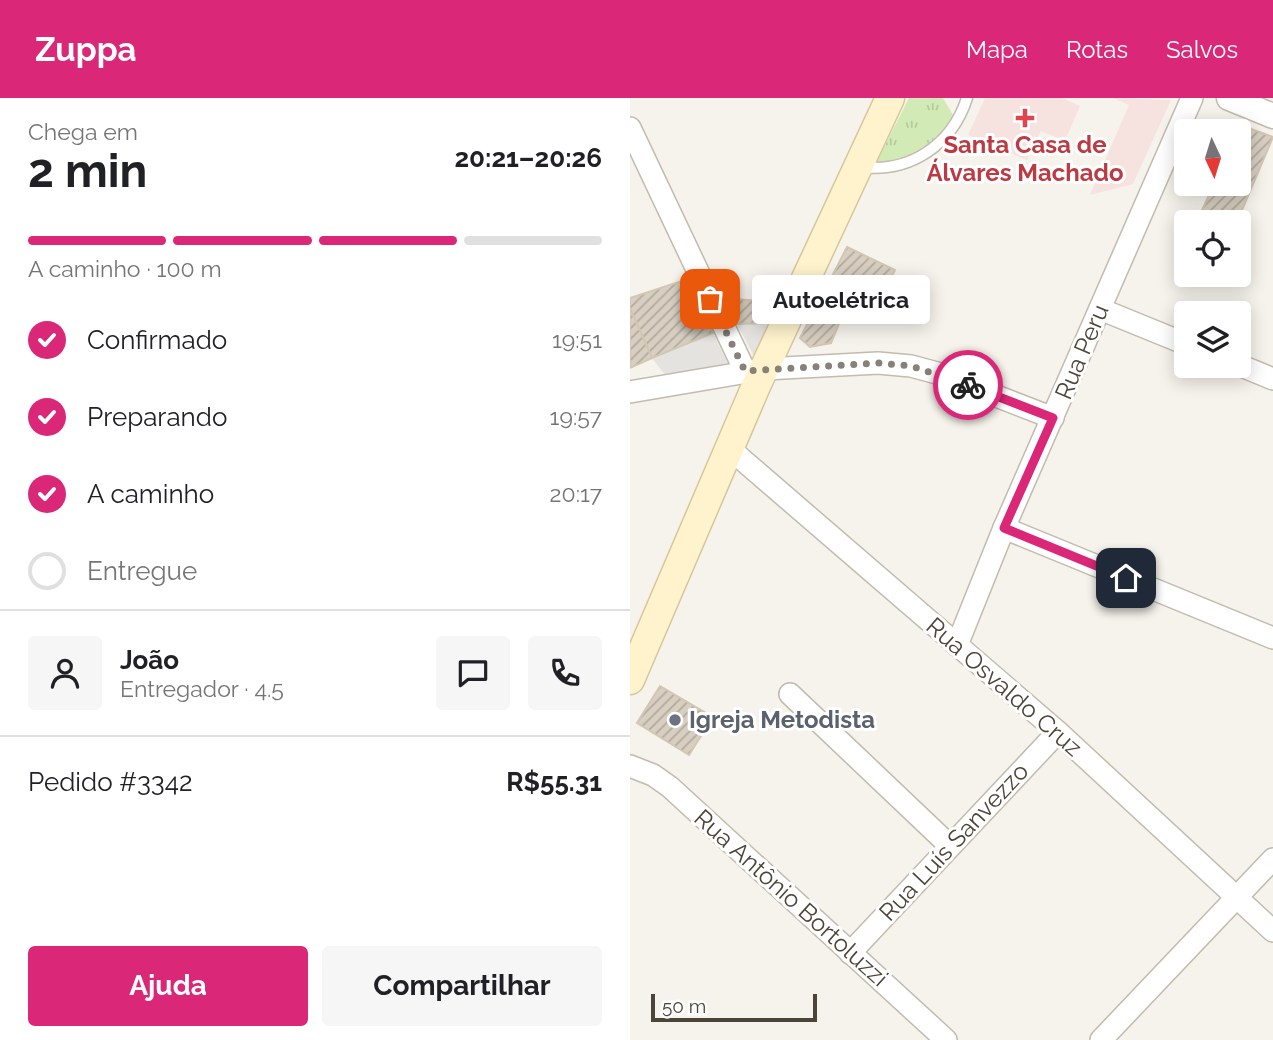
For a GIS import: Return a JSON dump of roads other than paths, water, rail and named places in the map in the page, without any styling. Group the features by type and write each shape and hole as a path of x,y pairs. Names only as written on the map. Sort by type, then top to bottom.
{"main road":[{"path":"630,680 730,449 755,370 859,166 890,98"}],"street":[{"name":"Rua Peru","path":"957,645 1004,528 1192,98"},
{"path":"1229,98 1273,116"},
{"path":"630,128 755,370"},
{"path":"1100,309 1174,339"},
{"path":"630,392 755,370 878,363 911,366 1053,418"},
{"path":"1251,370 1273,379"},
{"name":"Rua Osvaldo Cruz","path":"730,449 1058,732 1235,899 1273,931"},
{"path":"1004,528 1273,638"},
{"path":"790,694 950,846"},
{"name":"Rua Luís Sanvezzo","path":"850,953 1058,732"},
{"name":"Rua Antônio Bortoluzzi","path":"630,765 653,775 670,787 946,1040"},
{"path":"1101,1040 1273,859"}],"lane":[{"path":"859,166 890,167 919,158 932,150 954,127 967,98"}],"place":[{"name":"Santa Casa de Álvares Machado","path":"1025,118"},
{"name":"Autoelétrica","path":"710,299"},
{"name":"Igreja Metodista","path":"675,720"}]}
